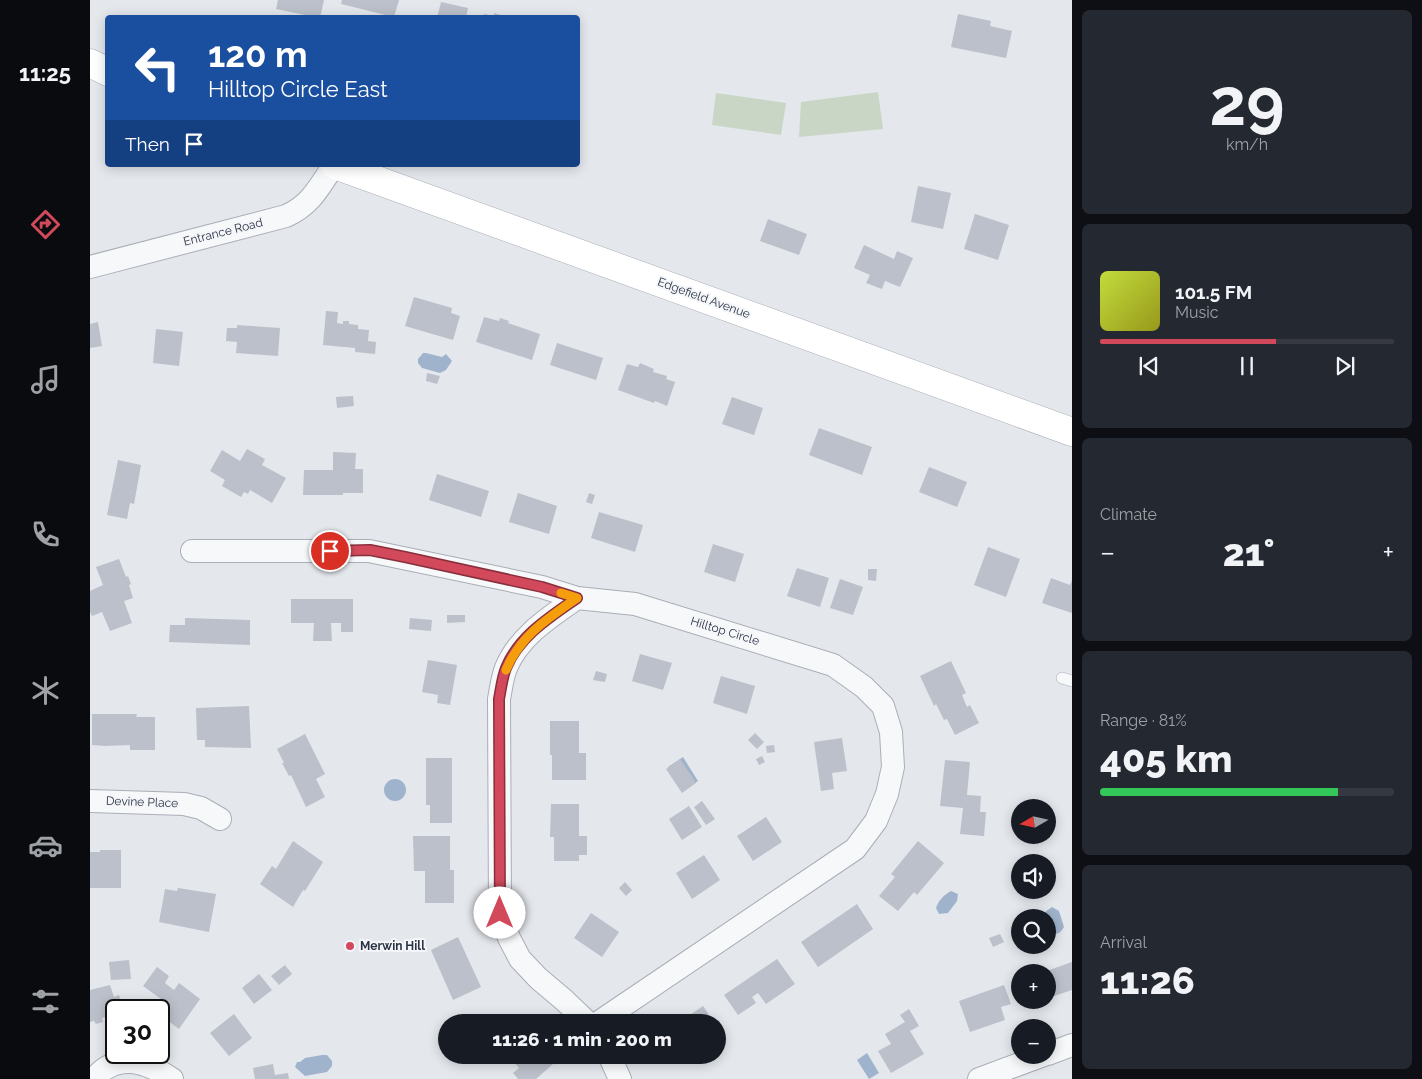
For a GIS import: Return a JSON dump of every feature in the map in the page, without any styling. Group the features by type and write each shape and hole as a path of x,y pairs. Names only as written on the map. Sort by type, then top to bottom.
{"main road":[{"path":"90,63 105,70"},
{"name":"Edgefield Avenue","path":"341,167 1072,432"}],"street":[{"name":"Entrance Road","path":"90,267 292,213 311,200 334,167"},
{"name":"Hilltop Circle","path":"192,551 370,550 532,585 577,598 635,604 833,665 864,687 882,706 891,732 893,767 888,794 876,821 855,849 610,1014"},
{"path":"577,598 542,622 517,647 506,669 499,699 500,913 520,959 538,978 579,1014"},
{"name":"Devine Place","path":"90,801 184,804 201,808 220,819"},
{"path":"1056,1051 1072,1045"},
{"path":"94,1079 98,1074 116,1063 131,1062 149,1065 172,1079"},
{"path":"613,1064 620,1079"},
{"path":"979,1079 1019,1064"}],"green space":[{"path":"878,92 883,129 799,137 801,102"},
{"path":"716,93 786,103 781,135 712,125"}],"water":[{"path":"423,353 442,357 446,354 452,361 446,370 440,373 422,368 418,363 418,359"},
{"path":"683,757 698,781 683,791 668,767"},
{"path":"395,779 403,782 406,790 403,798 395,801 387,798 384,790 387,782"},
{"path":"951,891 958,894 957,901 948,913 939,914 936,908 937,905"},
{"path":"1056,909 1059,911 1064,927 1056,934"},
{"path":"867,1053 879,1073 869,1079 857,1060"},
{"path":"327,1055 332,1061 332,1066 327,1072 305,1076 295,1067 297,1062 305,1058"}],"building":[{"path":"278,0 324,0 321,15 305,15 276,9"},
{"path":"342,0 399,0 395,15 386,15 341,4"},
{"path":"441,2 468,8 467,15 438,15"},
{"path":"958,14 991,21 990,26 1012,31 1006,58 951,47"},
{"path":"918,186 951,193 943,229 911,222"},
{"path":"975,214 1009,225 998,260 964,249"},
{"path":"768,219 807,234 799,255 760,241"},
{"path":"864,245 894,259 897,251 913,258 900,287 885,281 882,289 866,283 870,275 854,268"},
{"path":"414,297 452,308 451,313 460,316 453,340 405,326"},
{"path":"326,311 338,312 337,323 343,324 343,321 349,321 349,324 358,325 358,329 369,330 368,341 376,342 375,354 355,352 355,348 323,345"},
{"path":"484,317 499,321 500,318 509,321 508,323 540,334 532,360 476,342"},
{"path":"98,322 102,346 90,348 90,324"},
{"path":"237,325 280,328 278,356 236,353 237,342 226,341 227,328 237,328"},
{"path":"156,329 183,332 179,366 153,363"},
{"path":"557,343 603,358 596,380 550,365"},
{"path":"640,363 654,369 653,372 667,376 666,379 675,382 667,406 618,390 627,364 638,367"},
{"path":"427,373 440,376 437,384 426,381"},
{"path":"353,396 354,406 337,408 336,397"},
{"path":"732,397 763,408 754,435 722,424"},
{"path":"819,428 872,447 862,475 809,455"},
{"path":"247,449 265,459 262,465 286,478 272,503 250,490 248,494 244,492 241,497 222,486 225,480 210,471 222,450 240,461"},
{"path":"333,452 356,453 355,469 363,469 363,493 303,495 304,470 333,470"},
{"path":"118,460 141,465 134,504 130,503 127,519 107,515"},
{"path":"929,467 967,482 957,507 919,492"},
{"path":"437,474 489,491 481,517 429,500"},
{"path":"518,493 557,506 549,534 509,522"},
{"path":"589,493 595,495 592,504 586,502"},
{"path":"599,512 643,525 635,552 591,538"},
{"path":"713,544 744,554 735,582 704,572"},
{"path":"988,547 1020,559 1006,597 974,585"},
{"path":"119,559 131,584 129,585 133,598 124,601 132,623 110,631 102,612 92,616 90,612 90,591 103,585 96,567"},
{"path":"797,568 829,578 820,607 787,596"},
{"path":"868,569 877,569 876,581 868,580"},
{"path":"1051,578 1070,585 1072,580 1072,613 1042,603"},
{"path":"840,579 863,587 853,615 830,608"},
{"path":"291,599 353,599 353,632 341,632 341,623 331,623 332,641 313,641 314,623 291,623"},
{"path":"447,615 465,615 465,622 447,623"},
{"path":"185,618 250,620 250,645 169,642 170,625 185,625"},
{"path":"410,618 432,620 431,631 409,629"},
{"path":"640,654 672,663 663,690 632,681"},
{"path":"428,660 457,665 450,705 437,703 438,695 422,692"},
{"path":"951,661 966,693 962,695 967,707 970,705 979,723 955,735 947,719 944,720 936,704 934,706 920,676"},
{"path":"596,671 607,674 605,682 593,680"},
{"path":"721,676 755,686 747,714 713,703"},
{"path":"249,706 251,748 205,747 205,740 197,740 196,708"},
{"path":"92,714 137,714 136,717 155,717 155,750 130,750 130,745 92,745"},
{"path":"550,721 579,721 579,753 586,753 586,780 552,780"},
{"path":"755,733 764,742 757,749 748,740"},
{"path":"305,734 325,774 316,779 325,797 306,807 291,775 289,776 282,763 284,763 277,749"},
{"path":"842,738 847,771 832,773 834,789 821,791 814,742"},
{"path":"774,745 775,752 767,753 766,746"},
{"path":"762,756 765,762 759,765 756,759"},
{"path":"426,758 452,758 452,823 430,823 430,805 426,805"},
{"path":"680,759 696,783 682,793 666,769"},
{"path":"945,760 970,762 967,795 981,796 980,812 986,812 984,836 960,834 963,808 940,806"},
{"path":"702,801 715,819 706,825 694,807"},
{"path":"551,804 579,804 579,836 587,836 587,855 579,855 579,861 554,861 554,837 550,837"},
{"path":"689,806 702,827 682,840 669,819"},
{"path":"766,817 782,842 753,861 737,836"},
{"path":"413,836 450,836 450,870 454,870 454,903 425,903 425,871 414,871"},
{"path":"293,841 323,862 293,907 260,884 272,866 276,869"},
{"path":"918,841 944,863 917,895 914,892 898,911 879,896 895,877 891,874"},
{"path":"100,850 121,850 121,888 90,888 90,852 100,852"},
{"path":"704,855 720,880 692,899 676,873"},
{"path":"625,882 632,890 626,896 619,888"},
{"path":"178,888 216,894 209,932 159,922 165,889 177,891"},
{"path":"857,904 873,929 818,967 801,942"},
{"path":"591,913 619,932 602,957 574,938"},
{"path":"1000,934 1004,942 993,947 989,938"},
{"path":"458,937 481,987 453,1000 431,950"},
{"path":"777,959 795,984 766,1004 758,993 752,997 756,1003 738,1015 724,995"},
{"path":"129,960 131,979 111,980 109,962"},
{"path":"1072,962 1072,990 1056,995 1056,968"},
{"path":"285,965 292,974 279,985 271,976"},
{"path":"157,967 169,976 165,983 174,990 179,983 200,999 179,1029 170,1022 170,999 161,999 143,986"},
{"path":"259,974 272,990 254,1004 242,988"},
{"path":"110,985 114,997 119,995 120,999 105,999 105,1017 102,1018 103,1022 96,1024 94,1021 90,1022 90,990"},
{"path":"1004,985 1011,1004 1001,1007 1005,1020 970,1032 959,1001"},
{"path":"703,1006 708,1014 692,1014"},
{"path":"909,1009 919,1026 910,1031 924,1054 891,1073 878,1051 891,1044 885,1034 905,1022 900,1015"},
{"path":"234,1014 252,1038 229,1056 210,1033"},
{"path":"273,1064 275,1075 288,1073 289,1079 255,1079 253,1068"},
{"path":"516,1064 553,1064 536,1079 518,1079 513,1073 519,1068"}],"slow traffic":[{"path":"506,670 517,647 542,622 577,598 561,593"}],"place":[{"name":"Merwin Hill","path":"350,946"}],"route":[{"path":"330,551 370,550 542,587 577,598 542,622 517,647 506,669 499,699 500,913"}]}
